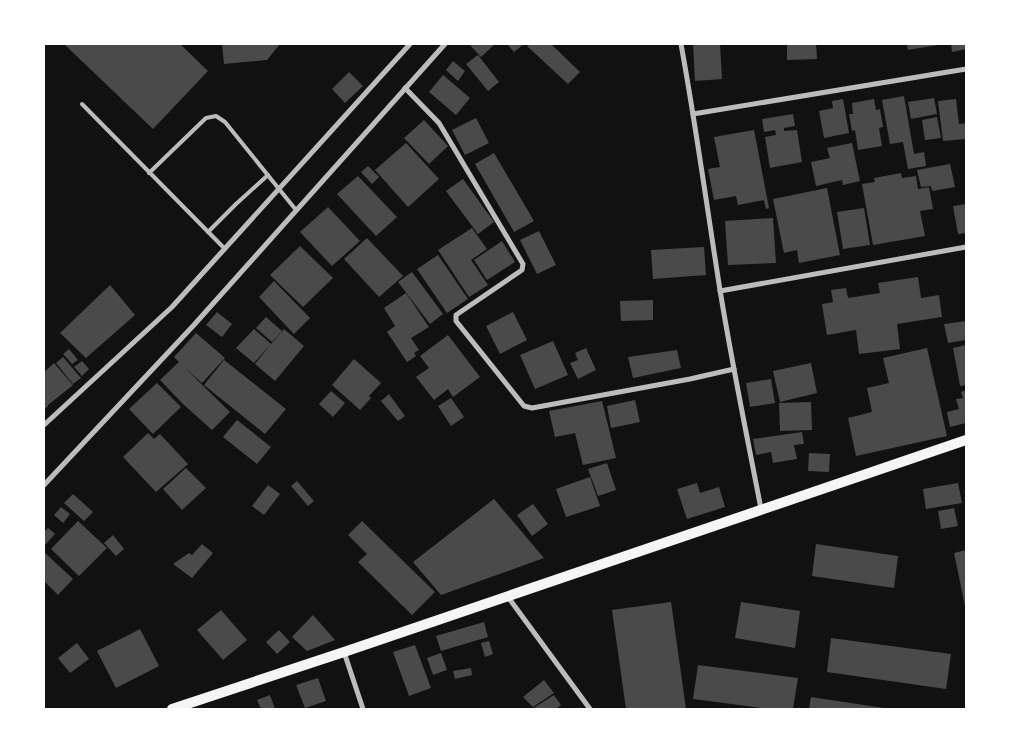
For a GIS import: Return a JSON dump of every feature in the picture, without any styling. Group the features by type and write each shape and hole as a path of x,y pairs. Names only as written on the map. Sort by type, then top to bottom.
{"main road":[{"path":"172,709 966,440"}],"street":[{"path":"44,425 172,307 410,44"},
{"path":"44,485 193,326 445,44"},
{"path":"681,44 720,291 761,510"},
{"path":"693,114 966,69"},
{"path":"405,88 439,123 523,264 522,270 456,315 456,320 524,406 532,408 690,379 734,368"},
{"path":"720,291 966,247"},
{"path":"508,596 590,709"},
{"path":"344,652 363,709"}],"lane":[{"path":"82,104 225,249"},
{"path":"150,173 206,118 216,116 225,122 296,210"},
{"path":"208,232 268,175"}],"building":[{"path":"64,44 180,44 208,71 153,129"},
{"path":"222,44 280,44 267,60 224,64"},
{"path":"469,44 495,44 481,57"},
{"path":"507,44 524,44 514,52"},
{"path":"530,44 551,44 580,72 568,84 527,46"},
{"path":"693,44 720,44 722,79 695,81"},
{"path":"787,44 816,44 817,59 787,60"},
{"path":"907,44 938,44 938,45 908,50"},
{"path":"951,44 966,44 966,49 952,52"},
{"path":"478,55 499,82 488,91 466,64"},
{"path":"453,61 465,71 458,81 446,70"},
{"path":"349,72 363,86 345,103 332,89"},
{"path":"443,75 470,98 456,115 429,92"},
{"path":"904,96 914,154 924,152 926,166 908,169 903,142 890,144 882,100"},
{"path":"934,98 937,114 911,119 908,102"},
{"path":"843,99 849,133 824,138 819,111 833,108 832,101"},
{"path":"874,99 876,110 880,109 883,127 879,128 882,146 858,150 855,130 852,131 849,114 853,114 852,103"},
{"path":"956,99 959,124 966,123 966,139 943,141 938,101"},
{"path":"793,114 795,126 784,128 784,131 797,130 802,162 770,168 765,137 776,135 775,130 764,132 762,119"},
{"path":"937,117 941,138 925,140 922,120"},
{"path":"476,118 489,143 465,155 452,130"},
{"path":"424,120 448,146 429,164 404,138"},
{"path":"754,130 769,208 766,209 764,200 738,205 736,196 714,200 708,169 720,167 714,137"},
{"path":"406,143 439,179 408,207 375,170"},
{"path":"852,143 860,181 843,185 842,180 816,186 811,162 830,158 827,148"},
{"path":"494,153 534,221 514,232 475,164"},
{"path":"950,164 955,187 932,191 931,186 921,187 917,170"},
{"path":"368,166 379,177 372,184 361,172"},
{"path":"901,173 902,178 916,176 918,189 929,187 933,209 920,211 925,236 873,245 862,184 875,182 874,178"},
{"path":"358,176 397,217 376,236 337,194"},
{"path":"463,179 494,222 478,234 446,191"},
{"path":"827,188 840,255 799,263 797,250 784,253 773,199"},
{"path":"966,204 966,233 958,234 953,206"},
{"path":"328,207 360,241 332,266 300,232"},
{"path":"864,208 870,245 843,249 837,212"},
{"path":"773,218 776,263 728,265 725,221"},
{"path":"472,228 487,249 471,260 488,285 469,297 438,250"},
{"path":"539,231 556,265 537,274 520,240"},
{"path":"367,238 403,276 379,297 344,259"},
{"path":"502,241 515,262 487,280 474,260"},
{"path":"300,246 333,278 303,307 270,275"},
{"path":"704,247 706,275 653,279 651,250"},
{"path":"438,255 468,299 447,313 417,269"},
{"path":"412,272 443,314 430,324 398,282"},
{"path":"918,277 921,298 939,295 942,317 897,324 900,349 859,354 856,330 827,335 822,304 833,302 831,290 846,288 848,298 880,293 878,283"},
{"path":"274,281 310,318 294,334 259,297"},
{"path":"110,285 135,315 86,358 60,333"},
{"path":"406,293 429,327 411,338 419,350 414,353 416,356 407,362 387,332 395,326 384,308"},
{"path":"653,300 653,320 621,321 620,301"},
{"path":"217,312 232,324 222,337 206,325"},
{"path":"513,312 527,340 500,354 486,326"},
{"path":"266,317 282,331 272,342 256,328"},
{"path":"966,321 966,340 948,343 944,324"},
{"path":"254,329 271,344 284,329 304,346 275,381 255,364 270,345 254,363 236,348"},
{"path":"196,333 225,358 202,383 184,367 230,412 212,430 160,380 179,362 174,357"},
{"path":"448,335 480,377 453,397 448,389 434,400 416,377 429,368 420,356"},
{"path":"553,341 568,375 535,389 520,355"},
{"path":"966,345 966,385 960,386 953,348"},
{"path":"586,348 596,370 578,379 570,363 578,360 575,353"},
{"path":"927,348 947,436 856,456 848,418 872,412 867,388 889,383 883,358"},
{"path":"69,349 78,360 72,364 63,354"},
{"path":"677,350 681,368 633,378 628,357"},
{"path":"63,357 81,378 73,384 56,363"},
{"path":"354,359 381,383 360,410 332,385"},
{"path":"224,360 286,409 265,434 204,385"},
{"path":"82,361 89,369 82,376 74,367"},
{"path":"54,363 73,385 44,410 44,372"},
{"path":"811,363 817,393 780,402 773,371"},
{"path":"771,379 775,403 750,407 746,383"},
{"path":"157,383 181,407 153,434 129,409"},
{"path":"966,390 966,423 950,427 947,412 959,409 956,399 963,398 961,392"},
{"path":"331,391 345,403 333,417 319,404"},
{"path":"389,394 405,416 398,421 381,401"},
{"path":"451,398 464,417 451,426 438,406"},
{"path":"635,400 640,422 611,428 607,406"},
{"path":"602,401 616,458 583,465 575,433 555,437 549,411"},
{"path":"811,402 812,430 780,431 779,403"},
{"path":"237,420 271,447 257,464 223,437"},
{"path":"802,432 804,444 794,445 797,459 773,463 771,452 756,455 753,439"},
{"path":"148,433 154,439 160,434 188,464 156,492 123,457"},
{"path":"809,453 830,454 829,472 808,471"},
{"path":"607,463 616,490 598,496 588,469"},
{"path":"186,468 206,488 182,510 163,489"},
{"path":"590,477 600,506 566,517 556,489"},
{"path":"297,481 314,501 308,506 291,486"},
{"path":"697,483 700,493 719,487 725,507 687,519 677,489"},
{"path":"958,483 962,503 926,509 923,489"},
{"path":"268,485 280,494 264,515 252,506"},
{"path":"73,494 93,512 84,521 64,503"},
{"path":"494,499 544,558 441,595 413,562"},
{"path":"533,504 548,524 532,536 517,515"},
{"path":"61,507 70,514 63,523 54,515"},
{"path":"954,508 958,526 941,529 938,511"},
{"path":"78,521 107,548 79,576 51,549"},
{"path":"362,521 435,592 412,615 358,562 367,554 348,535"},
{"path":"48,528 55,534 45,545 44,532"},
{"path":"113,535 124,549 116,556 104,543"},
{"path":"202,544 213,553 192,578 173,564 189,553 192,555"},
{"path":"816,544 898,556 894,588 812,576"},
{"path":"966,550 966,606 965,606 954,553"},
{"path":"44,552 73,579 58,595 44,581"},
{"path":"671,602 686,709 626,709 612,610"},
{"path":"741,602 800,611 795,648 735,638"},
{"path":"221,610 247,640 223,660 197,630"},
{"path":"313,615 335,640 307,651 292,637"},
{"path":"484,622 488,637 441,651 436,636"},
{"path":"140,629 159,666 116,688 97,651"},
{"path":"279,630 290,642 277,654 266,642"},
{"path":"831,638 951,654 946,689 827,672"},
{"path":"489,641 493,654 485,657 481,643"},
{"path":"77,643 89,659 70,673 58,658"},
{"path":"415,645 431,688 409,696 393,652"},
{"path":"441,653 447,670 433,675 427,658"},
{"path":"698,665 798,678 793,709 769,709 693,699"},
{"path":"471,668 472,675 455,679 453,671"},
{"path":"318,678 326,701 305,708 296,685"},
{"path":"544,680 554,693 533,707 523,697"},
{"path":"270,695 275,709 261,709 257,700"},
{"path":"554,695 561,705 556,709 532,709"},
{"path":"811,697 884,708 884,709 809,709"}]}
